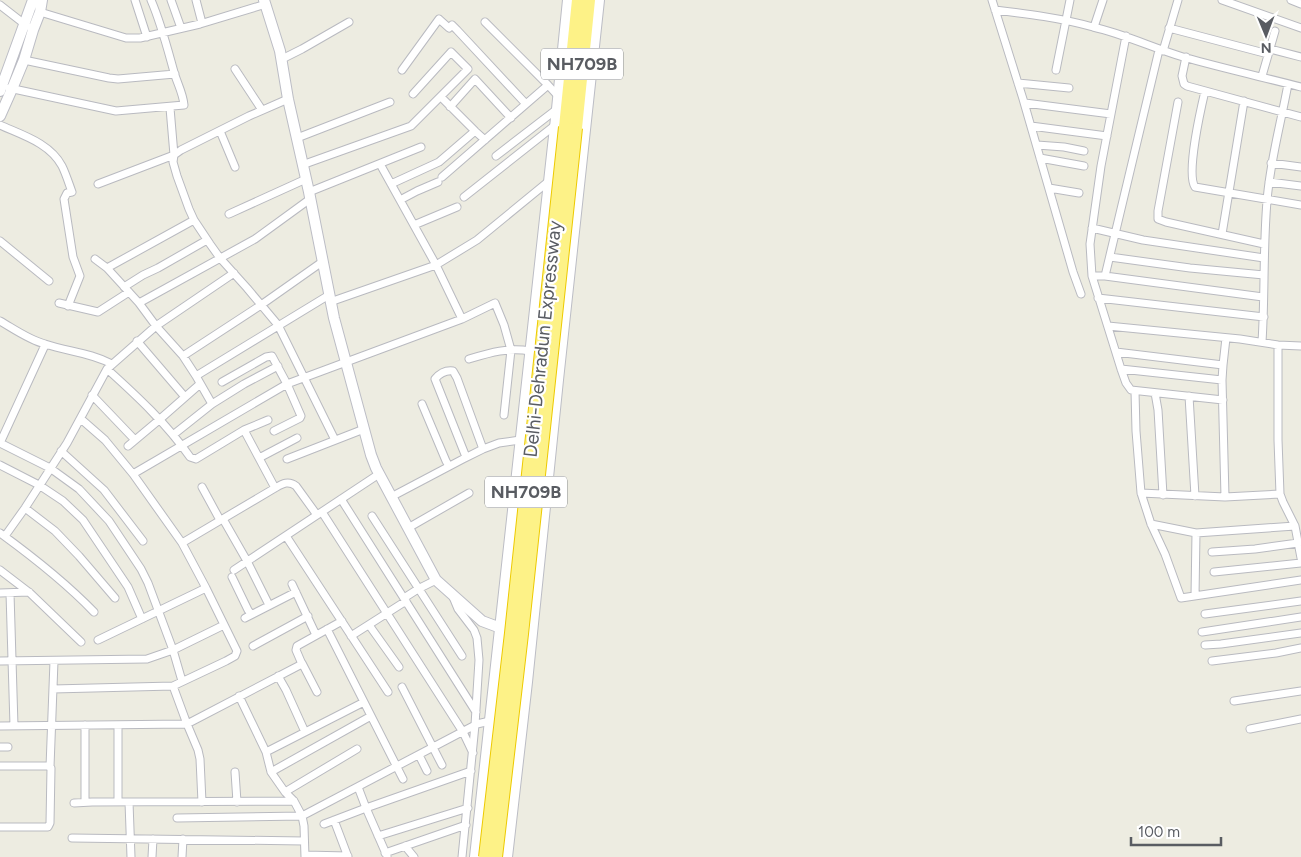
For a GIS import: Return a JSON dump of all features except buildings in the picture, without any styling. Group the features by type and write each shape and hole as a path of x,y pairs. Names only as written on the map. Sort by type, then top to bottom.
{"highway":[{"name":"Delhi-Dehradun Expressway","path":"485,857 511,633 578,0"},
{"name":"Delhi-Dehradun Expressway","path":"496,857 522,634 565,127 589,0"}],"street":[{"path":"135,0 147,37"},
{"path":"4,87 116,111 170,108 184,105 183,95 151,0"},
{"path":"171,0 181,28"},
{"path":"196,0 202,23"},
{"path":"504,415 519,350 549,181 565,127 557,109 568,0"},
{"path":"507,857 600,0"},
{"path":"992,0 1025,103 1081,294"},
{"path":"1056,70 1070,0"},
{"path":"1094,27 1103,0"},
{"path":"1105,276 1161,50 1178,0"},
{"path":"1222,0 1301,28"},
{"path":"1291,0 1301,4"},
{"path":"0,116 4,87 39,3 126,38 133,39 202,23 265,2 282,59 288,99 329,298 371,455 379,474 436,580 482,621 532,636"},
{"path":"0,5 29,27"},
{"path":"995,10 1066,20 1094,27 1126,36 1186,58 1301,87"},
{"path":"402,70 439,19 449,28 452,25 526,104"},
{"path":"282,59 349,22"},
{"path":"485,22 558,96"},
{"path":"4,87 24,60 29,27"},
{"path":"1169,28 1269,52 1301,57"},
{"path":"1262,76 1275,31"},
{"path":"1126,36 1096,197 1090,244 1092,276 1121,370 1131,390 1223,400"},
{"path":"302,165 411,126 468,69 451,52 413,94"},
{"path":"1186,58 1182,76 1184,84 1187,86 1301,117"},
{"path":"24,60 118,79 175,74"},
{"path":"235,69 262,110"},
{"path":"450,107 475,79 511,118"},
{"path":"1018,82 1069,88"},
{"path":"1262,342 1267,200 1271,162 1288,84"},
{"path":"400,200 440,180 548,85"},
{"path":"1205,91 1193,160 1192,183 1195,187 1301,205"},
{"path":"441,97 484,140"},
{"path":"98,184 174,155 262,110 288,99"},
{"path":"1222,234 1244,101"},
{"path":"296,138 390,102"},
{"path":"1178,102 1157,215 1158,219 1264,244"},
{"path":"1025,103 1111,114"},
{"path":"170,108 173,162 194,220 220,258 278,325 335,440"},
{"path":"496,156 557,109"},
{"path":"0,124 42,145 53,154 62,166 72,192 67,193 64,199 73,256 80,276 68,306"},
{"path":"1031,126 1107,136"},
{"path":"464,197 565,127"},
{"path":"220,131 234,167"},
{"path":"392,184 438,162 476,131"},
{"path":"1037,145 1084,151"},
{"path":"139,303 255,239 309,196 421,147"},
{"path":"1040,158 1084,166"},
{"path":"1271,162 1301,167"},
{"path":"380,164 436,265 462,319"},
{"path":"229,214 306,179"},
{"path":"196,376 278,325 329,298 436,265 468,247 549,181"},
{"path":"1269,182 1301,186"},
{"path":"1049,188 1079,193"},
{"path":"414,225 457,207"},
{"path":"107,268 194,220"},
{"path":"1092,228 1144,240 1264,258"},
{"path":"59,303 98,312 144,275 207,240"},
{"path":"0,241 49,281"},
{"path":"1110,257 1190,268 1264,275"},
{"path":"96,259 107,268 139,303 156,326 183,356 212,404"},
{"path":"183,356 322,262"},
{"path":"94,612 78,595 43,565 2,534 25,508 40,485 81,419 92,395 110,367 156,326 234,273"},
{"path":"1092,276 1105,276 1264,297"},
{"path":"1098,298 1264,317"},
{"path":"133,474 287,384 462,319 496,303 504,325 519,350 518,440 497,627 482,723 475,857"},
{"path":"0,321 35,340 86,353 110,367 173,435 190,457 196,459 244,430 268,420"},
{"path":"1108,326 1301,346"},
{"path":"1225,497 1222,365 1226,338"},
{"path":"137,341 186,397"},
{"path":"45,344 0,443 50,468 79,489 108,521 141,568 159,610 182,681"},
{"path":"1278,345 1280,494 1295,526 1301,558"},
{"path":"469,359 502,350 519,350"},
{"path":"1116,352 1222,365"},
{"path":"222,382 270,356 273,357 301,417 274,431"},
{"path":"173,435 212,404 278,366"},
{"path":"1121,370 1222,380"},
{"path":"466,457 436,378 440,373 453,371 483,449"},
{"path":"128,446 200,384"},
{"path":"1135,391 1141,494 1151,524 1182,598 1301,580"},
{"path":"1155,393 1158,410 1163,495"},
{"path":"92,395 135,440"},
{"path":"1188,396 1195,496"},
{"path":"422,404 446,461 450,466"},
{"path":"53,689 173,686 213,668 236,654 236,649 182,543 133,474 105,440 81,419"},
{"path":"287,459 364,429"},
{"path":"244,430 275,488"},
{"path":"259,458 297,438"},
{"path":"391,497 483,449 492,445 518,440"},
{"path":"61,451 104,490 143,541"},
{"path":"0,466 40,485 63,501 83,520 128,587 142,619"},
{"path":"296,592 248,616 248,610 233,574 247,561 379,474"},
{"path":"182,543 275,488 288,482 292,483 320,513 463,732 473,753"},
{"path":"202,487 247,561 269,605"},
{"path":"408,528 469,493"},
{"path":"1141,494 1225,497 1280,494"},
{"path":"341,499 482,723 473,753 462,857"},
{"path":"25,508 55,532 79,556 115,598"},
{"path":"372,516 462,656"},
{"path":"1151,524 1196,533 1295,526"},
{"path":"1195,596 1196,533"},
{"path":"286,536 388,692"},
{"path":"1212,552 1255,549 1298,539"},
{"path":"1214,572 1301,563"},
{"path":"0,570 29,592 82,642"},
{"path":"351,636 387,613 418,589 436,580"},
{"path":"292,584 316,635"},
{"path":"98,640 206,588"},
{"path":"0,593 29,592"},
{"path":"10,593 14,726"},
{"path":"452,595 458,610 474,630 477,638 476,712"},
{"path":"1205,614 1301,601"},
{"path":"253,646 308,616"},
{"path":"1202,632 1301,617"},
{"path":"317,692 296,647 342,621"},
{"path":"0,661 148,659 173,650 224,625"},
{"path":"369,625 399,667"},
{"path":"327,629 403,780"},
{"path":"1204,645 1301,633"},
{"path":"1212,661 1301,648"},
{"path":"0,827 48,827 50,823 54,661"},
{"path":"0,726 186,724 302,663"},
{"path":"278,676 305,732"},
{"path":"173,686 186,724 198,750 202,802"},
{"path":"402,687 442,765"},
{"path":"1234,700 1301,691"},
{"path":"239,696 266,752 271,772 294,801 302,816 305,856 348,857 334,820"},
{"path":"266,752 364,702"},
{"path":"271,772 371,716"},
{"path":"1250,729 1301,719"},
{"path":"177,818 302,816 482,723"},
{"path":"85,725 85,802"},
{"path":"118,725 118,802"},
{"path":"285,792 357,749"},
{"path":"419,755 427,771"},
{"path":"0,766 50,767"},
{"path":"324,824 471,771"},
{"path":"235,772 237,802"},
{"path":"358,787 387,855 405,846 466,825"},
{"path":"74,803 294,801"},
{"path":"129,802 131,857"},
{"path":"378,836 468,808"},
{"path":"72,838 304,841"},
{"path":"152,857 153,839"},
{"path":"182,839 182,857"},
{"path":"405,846 414,857"}]}
